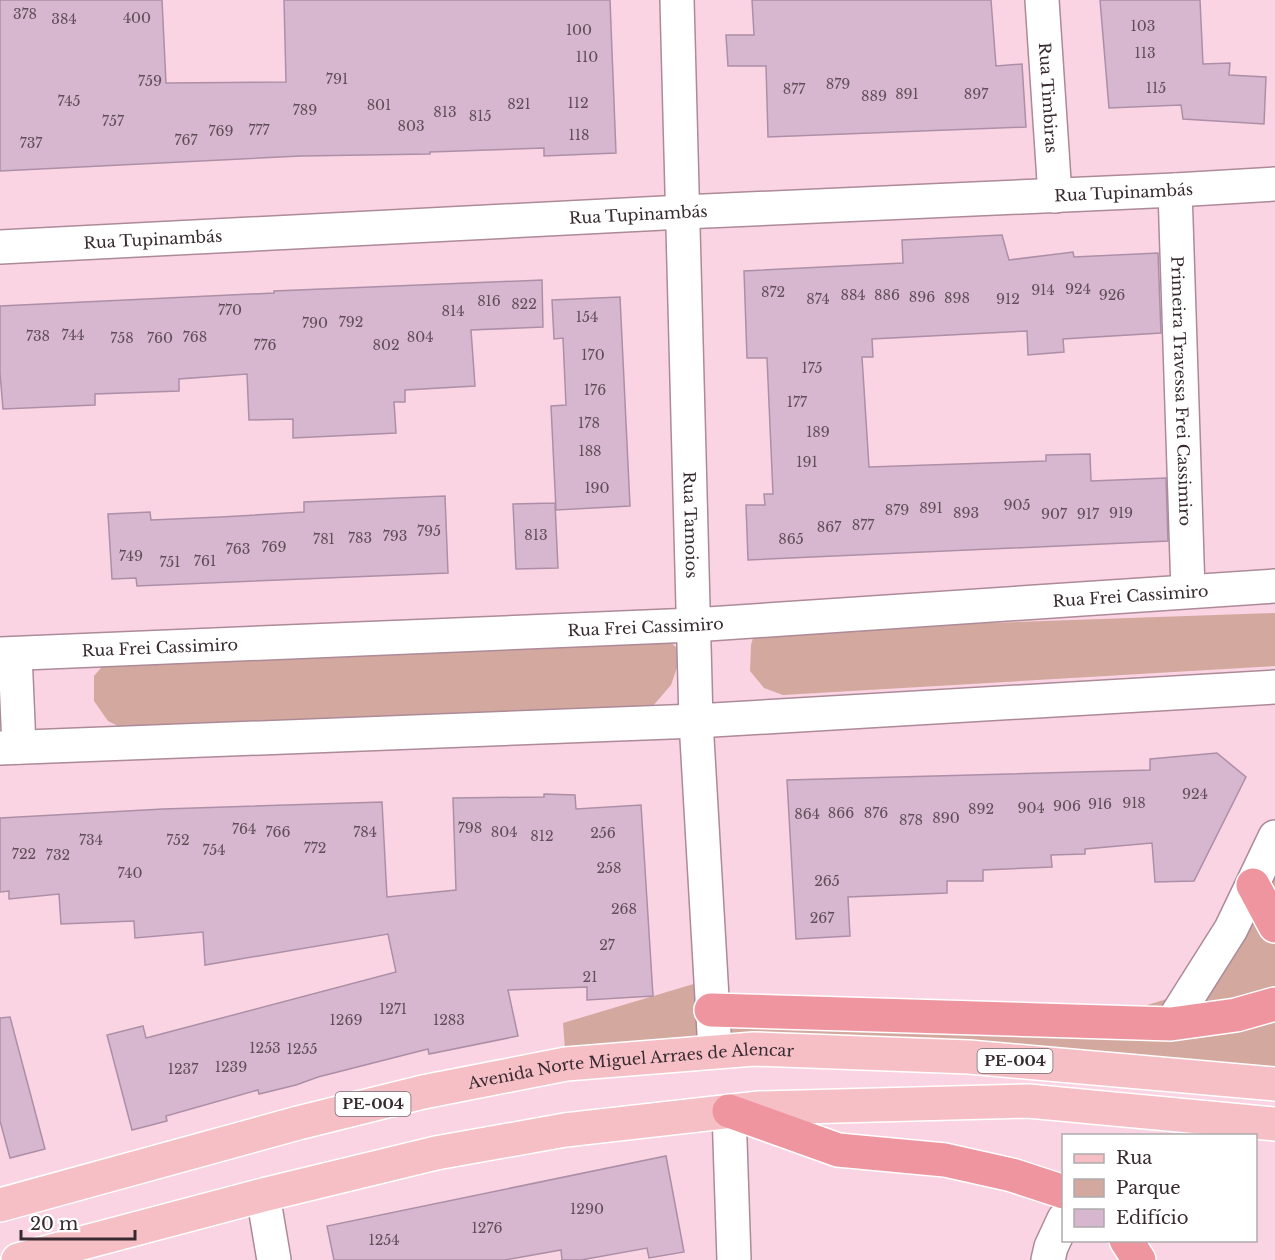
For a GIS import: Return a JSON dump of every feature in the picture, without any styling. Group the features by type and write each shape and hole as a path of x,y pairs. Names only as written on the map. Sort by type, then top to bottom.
{"highway":[{"path":"1253,885 1275,926"},
{"path":"711,1010 1171,1024 1236,1015 1275,1004"},
{"path":"744,1110 838,1150 945,1160 1012,1175 1062,1191"},
{"path":"1127,1242 1139,1260"}],"main road":[{"name":"Avenida Norte Miguel Arraes de Alencar","path":"0,1205 298,1122 423,1092 566,1064 715,1050 754,1049 969,1057 1275,1084"},
{"path":"18,1260 263,1195 436,1153 565,1130 744,1110 1028,1101 1275,1124"}],"street":[{"name":"Rua Tamoios","path":"677,0 696,720 715,1050"},
{"name":"Rua Timbiras","path":"1042,0 1055,196"},
{"name":"Rua Tupinambás","path":"0,247 1275,184"},
{"name":"Primeira Travessa Frei Cassimiro","path":"1175,190 1188,591"},
{"name":"Rua Frei Cassimiro","path":"1275,586 693,625 8,654 10,747 696,720 1275,687"},
{"path":"1171,1024 1231,929 1275,837"},
{"path":"734,1260 744,1110"},
{"path":"263,1195 274,1260"},
{"path":"1048,1260 1051,1247 1062,1223"}],"green space":[{"path":"1275,613 1275,666 783,695 764,688 750,671 751,645 755,631"},
{"path":"664,636 682,653 671,685 652,707 122,728 108,721 94,701 94,676 106,662"},
{"path":"1275,837 1275,1084 1068,1066 566,1064 563,1023 717,977 722,988 736,1001 1141,1007 1173,997"}],"building":[{"path":"0,0 162,0 166,83 286,82 284,0 610,0 616,153 544,156 544,148 430,152 430,154 301,156 0,171"},
{"path":"752,0 991,0 996,66 1022,64 1026,127 768,137 766,66 728,66 726,35 754,35"},
{"path":"1100,0 1200,0 1203,64 1230,63 1229,75 1266,77 1264,124 1183,119 1181,105 1109,108"},
{"path":"1002,235 1009,260 1073,252 1074,257 1158,253 1161,333 1063,339 1064,352 1028,355 1027,331 872,339 873,357 862,357 869,467 1046,461 1046,455 1090,454 1091,481 1166,478 1168,541 748,560 746,505 765,505 764,494 773,494 767,358 747,358 744,271 903,263 902,240"},
{"path":"542,280 543,327 471,330 475,386 405,390 405,402 394,402 396,433 293,438 293,419 249,420 247,374 179,379 179,391 95,394 95,405 3,409 0,373 0,306 274,293 274,291"},
{"path":"620,297 630,506 556,510 551,406 566,405 563,338 554,339 552,300"},
{"path":"445,496 448,573 137,586 136,578 112,579 108,514 150,512 151,520 221,517 304,512 304,502"},
{"path":"555,503 558,568 516,569 513,504"},
{"path":"1217,753 1246,777 1194,881 1155,882 1152,843 1085,849 1085,854 1051,855 1052,867 983,870 983,881 947,881 947,893 848,897 850,936 796,939 787,780 1150,770 1150,759"},
{"path":"544,794 575,795 576,809 641,805 653,996 587,1000 587,987 508,990 518,1036 429,1054 428,1049 259,1094 258,1090 166,1116 167,1121 132,1130 107,1035 143,1026 146,1038 396,972 388,934 205,965 203,932 135,938 134,921 61,924 59,894 9,899 9,891 0,892 0,818 163,809 382,802 387,897 456,890 453,798 544,797"},
{"path":"10,1017 45,1149 10,1158 0,1121 0,1018"},
{"path":"666,1156 684,1252 649,1258 647,1248 581,1260 562,1260 561,1250 505,1260 334,1260 327,1226"}]}
